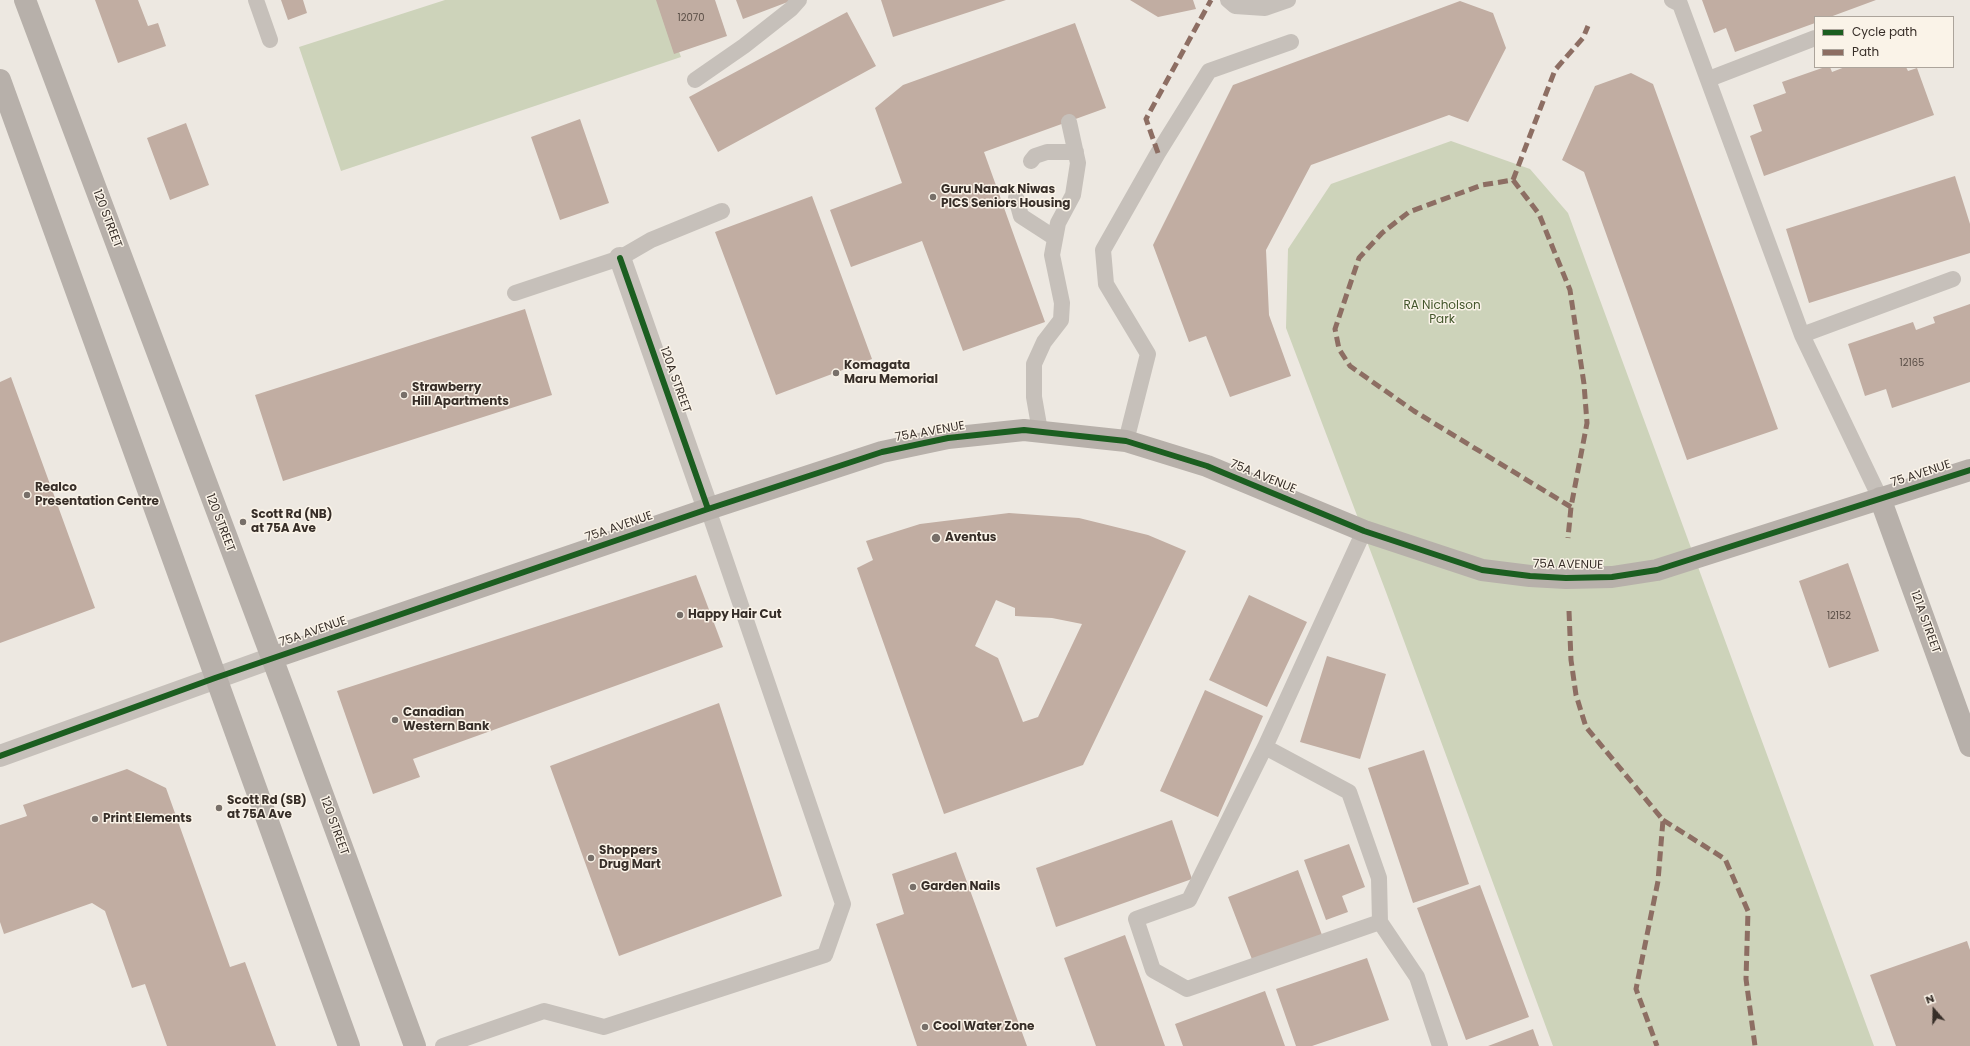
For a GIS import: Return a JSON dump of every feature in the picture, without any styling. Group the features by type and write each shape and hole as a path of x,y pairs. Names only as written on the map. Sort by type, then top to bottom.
{"main road":[{"name":"120 STREET","path":"25,0 272,658 414,1046"},
{"path":"0,80 349,1046"},
{"name":"75A AVENUE","path":"272,658 708,509 882,452 948,438 1024,430 1126,441 1207,466 1364,531 1482,570 1537,576 1612,577 1657,570 1880,498"},
{"name":"75 AVENUE","path":"1880,498 1970,470"},
{"name":"121A STREET","path":"1880,498 1970,746"}],"street":[{"name":"120A STREET","path":"620,258 708,509"},
{"name":"75A AVENUE","path":"0,756 272,658"}],"lane":[{"path":"256,0 270,40"},
{"path":"695,80 744,46 791,9 799,0"},
{"path":"1228,0 1235,6 1265,8 1288,0"},
{"path":"1672,0 1680,4 1709,79 1774,263 1802,335 1880,498"},
{"path":"1709,79 1814,38"},
{"path":"1126,441 1148,354 1106,284 1103,250 1158,153 1209,71 1291,42"},
{"path":"1040,431 1034,396 1034,364 1044,342 1061,320 1062,303 1052,255 1058,223 1074,195 1078,163 1069,122"},
{"path":"1031,161 1035,156 1047,152 1076,152"},
{"path":"1016,198 1021,216 1055,238"},
{"path":"516,293 620,258 652,240 722,211"},
{"path":"1802,335 1952,279"},
{"path":"443,1046 544,1011 604,1027 825,955 843,904 708,509"},
{"path":"1364,531 1265,747 1189,900 1136,919 1153,970 1188,989 1380,922"},
{"path":"1265,747 1349,792 1379,878 1380,922 1417,977 1440,1046"}],"green space":[{"path":"445,0 660,0 681,57 341,171 299,47"},
{"name":"RA Nicholson Park","path":"1451,141 1530,169 1568,213 1874,1046 1553,1046 1386,592 1286,328 1288,249 1331,184"}],"building":[{"path":"95,0 138,0 148,26 158,23 166,46 118,63"},
{"path":"281,0 303,0 307,13 288,20"},
{"path":"656,0 715,0 727,36 674,54"},
{"path":"736,0 793,0 743,19"},
{"path":"881,0 1006,0 893,37"},
{"path":"1130,0 1193,0 1196,9 1158,17"},
{"path":"1702,0 1876,0 1833,16 1814,16 1814,23 1735,52 1726,28 1714,33"},
{"path":"1460,1 1493,13 1506,48 1468,122 1449,115 1311,165 1266,250 1269,315 1291,376 1230,397 1206,336 1189,342 1153,245 1233,85"},
{"path":"847,12 876,66 718,152 689,97"},
{"name":"Guru Nanak Niwas PICS Seniors Housing","path":"1075,23 1106,108 984,152 1045,322 963,351 922,241 851,267 830,210 902,183 875,108 903,85"},
{"path":"1822,68 1830,68 1832,72 1842,68 1906,68 1908,71 1917,68 1934,115 1764,176 1750,136 1762,131 1753,105 1786,93 1782,82"},
{"path":"1631,73 1653,84 1778,429 1687,460 1584,172 1562,160 1595,86"},
{"path":"580,119 609,203 560,220 531,137"},
{"path":"186,123 209,185 170,200 147,138"},
{"path":"1955,176 1970,224 1970,253 1809,303 1786,229"},
{"path":"812,196 872,359 776,395 715,232"},
{"path":"1970,304 1970,382 1892,408 1886,389 1865,396 1848,344 1913,322 1916,330 1935,323 1933,317"},
{"name":"Strawberry Hill Apartments","path":"525,309 552,395 283,481 255,395"},
{"name":"Realco Presentation Centre","path":"11,377 95,608 0,643 0,382"},
{"path":"1009,513 1079,518 1148,535 1186,551 1083,765 944,814 857,568 873,560 866,541 920,524","holes":["996,600 1015,608 1015,616 1052,618 1082,624 1038,717 1023,722 998,658 975,646"]},
{"path":"1848,563 1879,651 1829,668 1799,581"},
{"path":"696,575 723,647 413,759 420,777 373,794 337,691"},
{"path":"1249,595 1307,622 1267,707 1209,680"},
{"path":"1327,656 1386,674 1360,759 1300,742"},
{"path":"1205,690 1263,716 1218,817 1160,791"},
{"path":"719,703 782,896 619,956 550,766"},
{"path":"1424,750 1469,884 1413,903 1368,768"},
{"path":"127,769 166,788 230,967 245,962 276,1046 167,1046 145,984 132,988 105,911 92,903 4,934 0,922 0,825 27,816 23,805"},
{"path":"1172,820 1192,879 1056,927 1036,868"},
{"path":"1349,844 1365,887 1342,896 1348,912 1326,920 1304,860"},
{"path":"956,852 1027,1046 917,1046 876,924 904,914 892,874"},
{"path":"1298,870 1322,935 1253,962 1228,897"},
{"path":"1480,885 1529,1017 1466,1040 1417,908"},
{"path":"1125,935 1165,1046 1096,1046 1064,958"},
{"path":"1967,941 1970,950 1970,1046 1896,1046 1870,975"},
{"path":"1367,958 1389,1020 1312,1046 1296,1046 1276,989"},
{"path":"1265,991 1285,1046 1183,1046 1175,1024"},
{"path":"1533,1029 1539,1046 1488,1046"}],"marked path":[{"path":"1158,153 1146,119 1211,0"},
{"path":"1571,507 1414,411 1350,366 1339,349 1335,329 1359,258 1382,233 1409,212 1482,185 1513,180 1555,70 1583,38 1588,26"},
{"path":"1513,180 1539,214 1570,290 1584,384 1587,423 1571,507 1568,538"},
{"path":"1569,611 1571,660 1576,695 1586,727 1663,820 1658,881 1636,989 1657,1046"},
{"path":"1663,820 1725,859 1748,911 1746,979 1755,1046"}],"cycle path":[{"path":"620,258 708,509"},
{"path":"0,756 215,678 708,509 882,452 948,438 1024,430 1126,441 1207,466 1364,531 1482,570 1530,576 1566,578 1612,577 1657,570 1970,470"}],"place":[{"name":"Guru Nanak Niwas PICS Seniors Housing","path":"933,197"},
{"name":"Komagata Maru Memorial","path":"836,373"},
{"name":"Strawberry Hill Apartments","path":"404,395"},
{"name":"Realco Presentation Centre","path":"27,495"},
{"name":"Scott Rd (NB) at 75A Ave","path":"243,522"},
{"name":"Aventus","path":"936,538"},
{"name":"Happy Hair Cut","path":"680,615"},
{"name":"Canadian Western Bank","path":"395,720"},
{"name":"Scott Rd (SB) at 75A Ave","path":"219,808"},
{"name":"Print Elements","path":"95,819"},
{"name":"Shoppers Drug Mart","path":"591,858"},
{"name":"Garden Nails","path":"913,887"},
{"name":"Cool Water Zone","path":"925,1027"}]}
